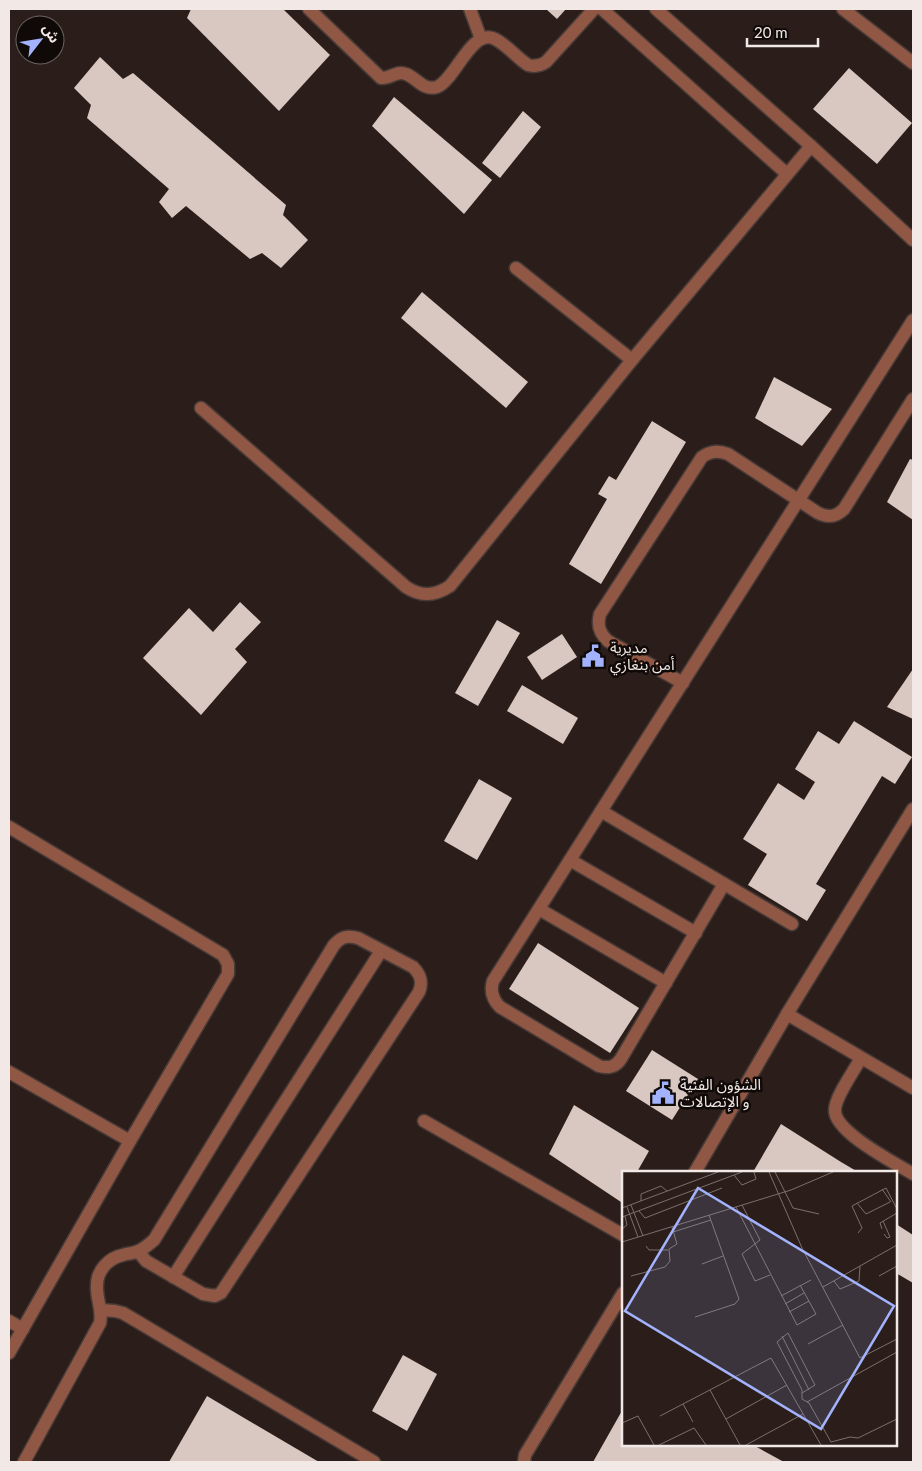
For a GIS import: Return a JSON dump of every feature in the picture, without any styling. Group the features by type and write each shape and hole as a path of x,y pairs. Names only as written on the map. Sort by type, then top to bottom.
{"street":[{"path":"309,9 376,75 386,78 397,73 405,74 426,87 432,88 442,84 481,38 487,37 497,40 528,65 534,67 541,65 546,62 594,9"},
{"path":"470,9 481,38"},
{"path":"602,9 788,174"},
{"path":"656,9 811,146 913,240"},
{"path":"843,9 913,63"},
{"path":"201,408 406,586 419,594 435,594 450,586 632,360 811,146"},
{"path":"516,268 632,360"},
{"path":"724,884 620,1062 610,1067 599,1066 500,1007 493,996 494,981 913,320"},
{"path":"683,683 608,641 599,630 598,621 600,614 702,458 714,452 728,454 825,516 833,516 840,514 844,509 913,399"},
{"path":"696,1171 787,1014 913,809"},
{"path":"601,811 792,924"},
{"path":"9,827 223,955 228,964 228,974 9,1353"},
{"path":"570,860 696,933"},
{"path":"539,909 666,983"},
{"path":"24,1462 100,1323 101,1310 97,1298 96,1284 102,1269 116,1257 138,1251 154,1240 338,940 344,936 358,938 418,972 422,979 422,986 419,992 221,1293 209,1296 146,1261 138,1251"},
{"path":"173,1277 381,951"},
{"path":"787,1014 913,1088"},
{"path":"861,1058 837,1098 834,1109 836,1118 848,1133 913,1174"},
{"path":"9,1072 130,1141"},
{"path":"424,1120 622,1234"},
{"path":"524,1462 525,1455 622,1295"},
{"path":"101,1310 123,1313 374,1462"},
{"path":"9,1320 23,1329"}],"building":[{"path":"191,9 283,9 330,55 279,111 187,18"},
{"path":"546,9 566,9 557,19"},
{"path":"100,57 123,79 133,73 286,205 283,215 308,240 281,268 262,253 250,259 186,206 172,218 159,202 169,189 87,118 91,105 74,88"},
{"path":"849,68 912,123 877,164 813,109"},
{"path":"394,97 492,180 464,214 372,126"},
{"path":"523,111 541,127 500,178 482,163"},
{"path":"422,292 528,382 506,408 401,318"},
{"path":"774,377 832,409 802,446 755,418"},
{"path":"652,421 686,442 601,584 569,564 607,499 598,494 609,476 616,480"},
{"path":"910,459 913,460 913,520 887,502"},
{"path":"240,602 261,622 235,649 247,662 201,715 143,658 189,608 213,632"},
{"path":"497,620 520,633 478,706 455,693"},
{"path":"562,634 577,657 542,680 527,657"},
{"path":"913,669 913,719 887,707"},
{"path":"522,685 578,718 563,744 507,711"},
{"path":"854,721 912,757 895,784 882,776 816,884 826,890 807,921 748,885 767,854 743,839 778,783 804,800 815,782 795,769 818,731 839,744"},
{"path":"479,779 512,798 477,860 444,841"},
{"path":"538,943 639,1008 610,1053 509,989"},
{"path":"652,1050 698,1079 672,1120 626,1091"},
{"path":"574,1105 649,1151 638,1171 622,1171 621,1202 549,1154"},
{"path":"781,1124 856,1171 754,1171"},
{"path":"897,1225 913,1235 913,1283 897,1274"},
{"path":"403,1355 437,1374 407,1431 372,1411"},
{"path":"207,1396 319,1462 169,1462"},
{"path":"622,1411 622,1446 755,1446 784,1462 593,1462"}],"place":[{"name":"مديرية أمن بنغازي","path":"593,656"},
{"name":"الشؤون الفنية و الإتصالات","path":"663,1093"}]}
